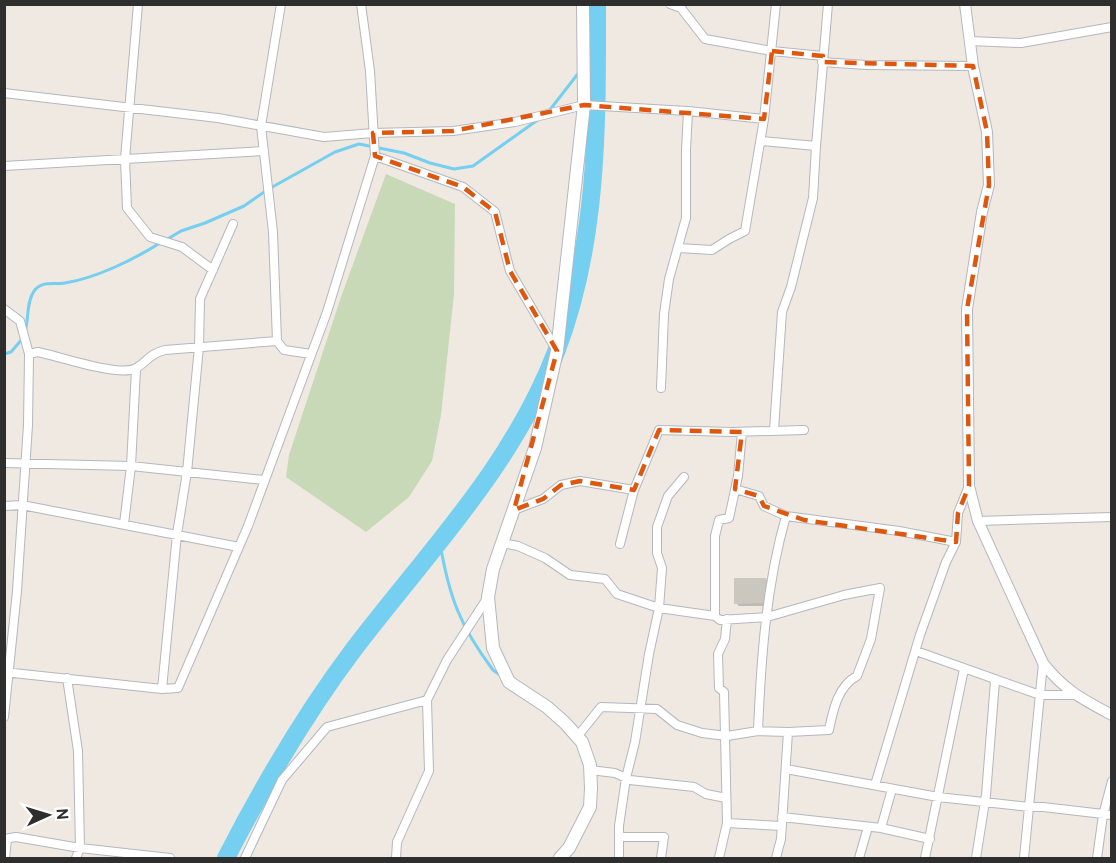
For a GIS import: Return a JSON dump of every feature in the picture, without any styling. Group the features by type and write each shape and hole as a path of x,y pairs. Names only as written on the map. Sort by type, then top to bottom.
{"main road":[{"path":"560,858 569,848 590,807 590,770 582,742 547,707 509,682 492,648 488,597 493,569 535,448 557,351 585,105 583,4"}],"street":[{"path":"138,4 125,159 127,208 150,237 182,247 213,270"},
{"path":"280,4 261,126 273,232 278,341 284,350 311,354"},
{"path":"7,672 162,689 178,688 238,547 327,312 375,156 370,72 361,4"},
{"path":"670,4 684,7 705,39 866,65 973,66"},
{"path":"679,248 712,250 745,231 764,119 776,4"},
{"path":"774,430 782,312 791,287 813,198 828,4"},
{"path":"965,4 973,66 987,132 989,185 982,212 967,309 969,486 978,521 1043,663 1075,695 1112,714"},
{"path":"969,41 1021,43 1112,27"},
{"path":"4,93 218,118 324,137 453,131 515,122 585,105 688,111 764,119"},
{"path":"660,388 663,314 669,279 686,218 688,111"},
{"path":"760,141 816,146"},
{"path":"4,166 264,151"},
{"path":"375,156 464,187 495,212 510,272 557,351"},
{"path":"162,689 177,534 187,471 199,347 200,299 233,224"},
{"path":"4,309 20,321 29,354 28,424 17,591 4,717"},
{"path":"29,354 38,351 120,371 136,369 155,352 278,341"},
{"path":"124,524 131,466 136,369"},
{"path":"620,544 634,490 659,430 742,432 804,430"},
{"path":"715,616 715,536 719,520 729,518 742,432"},
{"path":"4,463 131,466 264,480"},
{"path":"619,858 619,837 626,778 635,742 659,608 662,568 657,553 657,527 668,496 684,477"},
{"path":"514,510 543,500 561,485 580,481 634,490"},
{"path":"875,785 916,651 946,562 956,542 958,513 969,486"},
{"path":"735,489 759,496 764,506 786,516 956,542"},
{"path":"4,506 22,505 238,547"},
{"path":"758,731 761,651 774,555 786,516"},
{"path":"978,521 1112,517"},
{"path":"502,543 518,546 545,558 570,575 605,579 617,594 659,608 715,616 720,620 767,617 844,595 880,588 871,639 857,676 846,682 839,696 829,730 758,731 727,736 702,733 677,724 657,709 601,707 577,737"},
{"path":"396,858 397,842 429,771 427,700 447,660 488,597"},
{"path":"719,858 727,823 727,736 724,693 719,688 717,670 718,654 725,639 727,620"},
{"path":"916,651 995,681 1040,695 1075,695"},
{"path":"1024,858 1043,663"},
{"path":"925,858 964,669"},
{"path":"67,678 78,751 80,848 76,858"},
{"path":"976,858 985,803 995,681"},
{"path":"244,858 282,780 327,727 427,700"},
{"path":"776,858 782,821 788,732"},
{"path":"786,769 938,797 1107,815"},
{"path":"590,770 694,788 705,794 726,798"},
{"path":"1097,858 1112,781"},
{"path":"881,828 892,789"},
{"path":"727,823 782,821 868,827 930,838"},
{"path":"859,858 868,827"},
{"path":"5,858 6,839 16,837 80,848 170,858"},
{"path":"619,837 664,837 661,858"}],"highlighted area":[{"path":"772,51 823,56 822,62 973,66 987,132 989,185 967,309 969,486 958,513 956,542 804,520 764,506 759,496 735,489 742,432 659,430 634,490 580,481 561,485 543,499 514,510 557,351 510,271 495,212 463,187 375,156 373,133 453,131 584,105 764,119"}],"green space":[{"path":"386,174 455,204 454,294 441,415 432,461 409,497 366,532 286,477 289,455 341,297"}],"building":[{"path":"734,578 766,578 767,603 734,604"}],"waterway":[{"path":"226,858 270,777 319,699 354,649 466,508 492,471 538,394 556,352 570,310 581,267 588,224 593,180 597,92 597,4"},
{"path":"588,61 597,45"},
{"path":"549,111 580,71"},
{"path":"166,240 181,231 244,206 267,190 335,152 359,144 404,153 454,169 473,166 539,119"},
{"path":"25,332 30,301 34,291 41,285 77,281 102,273 160,243"},
{"path":"4,354 11,352 23,338"},
{"path":"440,543 447,579 457,610 472,639 493,670 500,675"}]}
